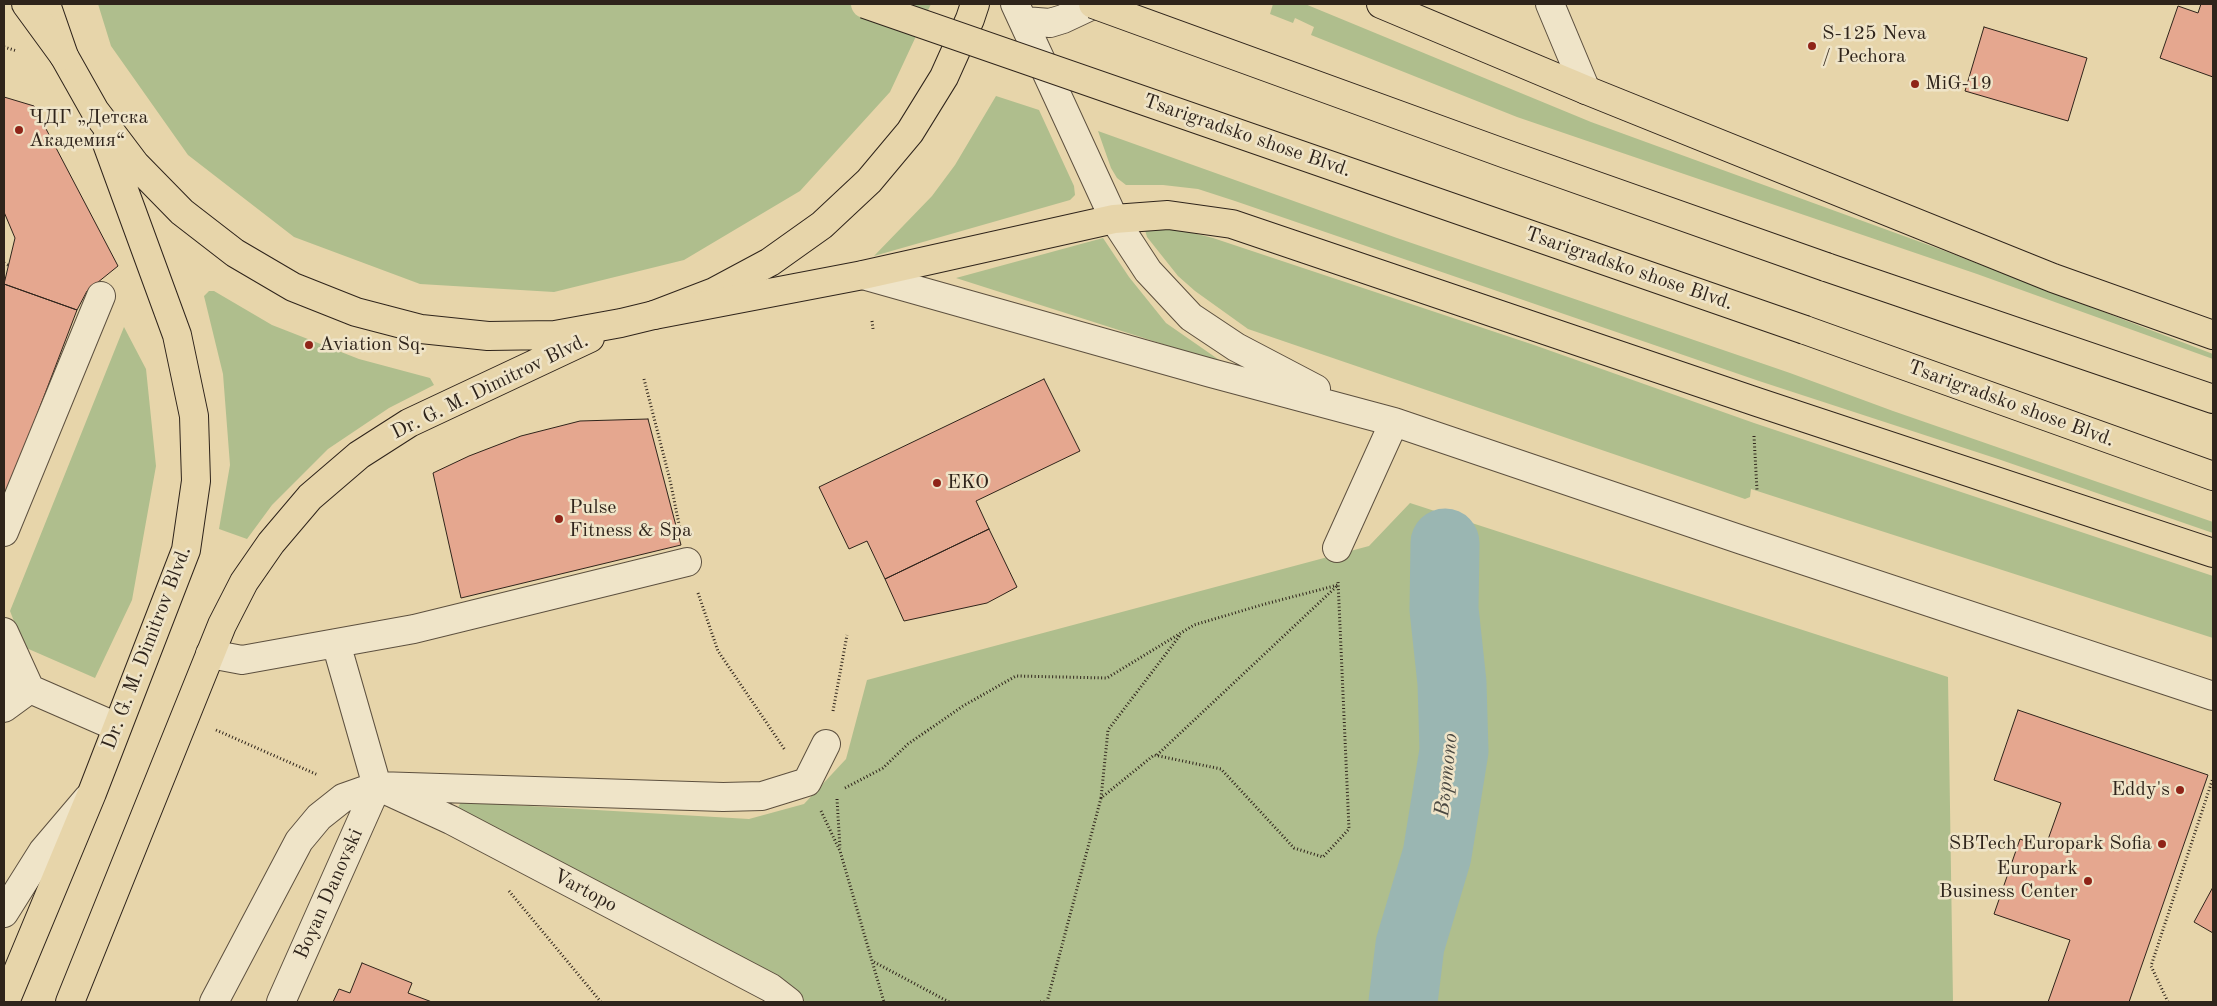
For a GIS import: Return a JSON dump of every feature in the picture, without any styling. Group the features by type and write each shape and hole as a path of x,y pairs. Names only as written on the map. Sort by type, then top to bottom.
{"main road":[{"path":"26,4 64,56 95,111 135,164 182,212 235,254 293,287 356,312 421,329 478,335 555,334 621,324 714,292 770,262 822,225 869,181 910,132 944,77 975,4"},
{"path":"46,4 64,56"},
{"name":"Tsarigradsko shose Blvd.","path":"865,4 1805,330 2213,476"},
{"path":"1094,4 1826,267 2213,399"},
{"path":"1381,4 1586,90 2053,278 2213,335"},
{"name":"Dr. G. M. Dimitrov Blvd.","path":"5,1002 92,793 186,550 196,481 194,416 177,335 95,111"},
{"path":"654,314 864,275 1114,219 1168,215 1232,224 1757,402 2213,553"},
{"name":"Dr. G. M. Dimitrov Blvd.","path":"70,1002 222,626 244,582 271,543 310,498 359,455 416,419 621,324"}],"street":[{"path":"1019,12 1050,23 1094,4"},
{"path":"1550,4 1586,90"},
{"path":"1019,12 1114,219 1148,271 1191,317 1236,347 1360,412"},
{"path":"864,275 1211,373 1394,422 1732,537 2213,696"},
{"path":"4,532 101,296"},
{"path":"1337,548 1394,422"},
{"path":"210,654 242,660 414,629 687,562"},
{"path":"4,632 30,689"},
{"path":"336,643 367,790"},
{"path":"4,678 117,727"},
{"path":"4,708 30,689"},
{"path":"214,1002 299,841 319,817 343,798 367,790 723,797 762,796 807,782 826,744"},
{"name":"Boyan Danovski","path":"281,1002 367,790"},
{"name":"Vartopo","path":"367,790 468,829 771,988 789,1002"},
{"path":"4,913 43,851 92,793"}],"path":[{"path":"4,47 22,52"},
{"path":"4,263 10,266"},
{"path":"872,321 873,329"},
{"path":"644,379 670,480 687,562 718,651 770,727"},
{"path":"1754,432 1757,490"},
{"path":"840,851 837,799 846,786 883,768 908,744 963,706 1016,676 1107,678 1194,625 1338,585"},
{"path":"1156,756 1220,769 1294,848 1323,857 1349,829 1338,585"},
{"path":"1101,798 1156,756 1338,585"},
{"path":"1040,1002 1047,1002 1101,798 1108,730 1181,632"},
{"path":"826,744 847,635"},
{"path":"212,729 367,790"},
{"path":"2168,1002 2151,966 2213,778"},
{"path":"807,782 840,851 884,1002"},
{"path":"507,888 601,1002"},
{"path":"873,961 949,1002"}],"green space":[{"path":"98,4 931,4 890,92 800,191 684,260 554,292 420,284 294,237 188,155 111,46"},
{"path":"1273,4 1305,4 1591,122 1945,251 2213,354 2213,359 1977,274 1517,117 1311,35 1314,27 1295,18 1293,23 1270,14"},
{"path":"996,96 1039,110 1074,186 1075,195 1070,200 874,256 932,196 955,165"},
{"path":"1098,131 1397,238 1790,373 1893,411 2213,522 2213,533 1998,459 1759,381 1198,189 1163,185 1126,185 1117,178 1111,168"},
{"path":"1153,227 1177,229 1213,238 1534,345 1754,423 2213,576 2213,638 1751,489 1750,497 1745,499 1248,329 1195,291 1178,276 1147,237 1145,230"},
{"path":"1103,238 1129,277 1166,323 1225,364 956,278"},
{"path":"209,291 214,291 272,325 359,359 430,378 434,385 389,408 328,449 272,505 247,539 219,529 230,465 223,374 204,296"},
{"path":"124,327 146,369 156,466 132,600 95,678 24,647 10,611"},
{"path":"1410,503 1948,677 1953,1002 789,1002 451,820 461,802 749,819 804,804 846,759 867,680 1369,546"}],"building":[{"path":"2201,4 2213,4 2213,77 2160,58 2178,6 2198,13"},
{"path":"1984,27 2087,58 2068,121 1965,91"},
{"path":"4,97 34,106 118,266 87,291 77,310 4,284 15,238 4,212"},
{"path":"4,284 77,310 4,501"},
{"path":"1044,379 1080,451 976,501 989,529 885,579 867,541 849,549 819,487"},
{"name":"Pulse Fitness & Spa","path":"648,419 681,545 461,598 433,473 469,456 521,436 580,421"},
{"path":"989,529 1017,587 987,603 904,621 885,579"},
{"name":"Europark Business Center","path":"2018,710 2208,775 2129,1002 2048,1002 2070,940 1994,914 2020,839 2045,848 2061,803 1994,780"},
{"path":"2213,887 2213,933 2194,922"},
{"path":"362,963 412,983 408,993 432,1002 333,1002 339,989 350,993"}],"waterway":[{"name":"Въртопо","path":"1403,1002 1410,945 1437,855 1454,751 1452,683 1444,609 1445,543"}],"place":[{"name":"S-125 Neva / Pechora","path":"1812,46"},
{"name":"MiG-19","path":"1915,84"},
{"name":"ЧДГ „Детска Академия“","path":"19,130"},
{"name":"Aviation Sq.","path":"309,345"},
{"name":"EKO","path":"937,483"},
{"name":"Pulse Fitness & Spa","path":"559,519"},
{"name":"Eddy's","path":"2180,790"},
{"name":"SBTech Europark Sofia","path":"2162,844"},
{"name":"Europark Business Center","path":"2088,881"}]}
